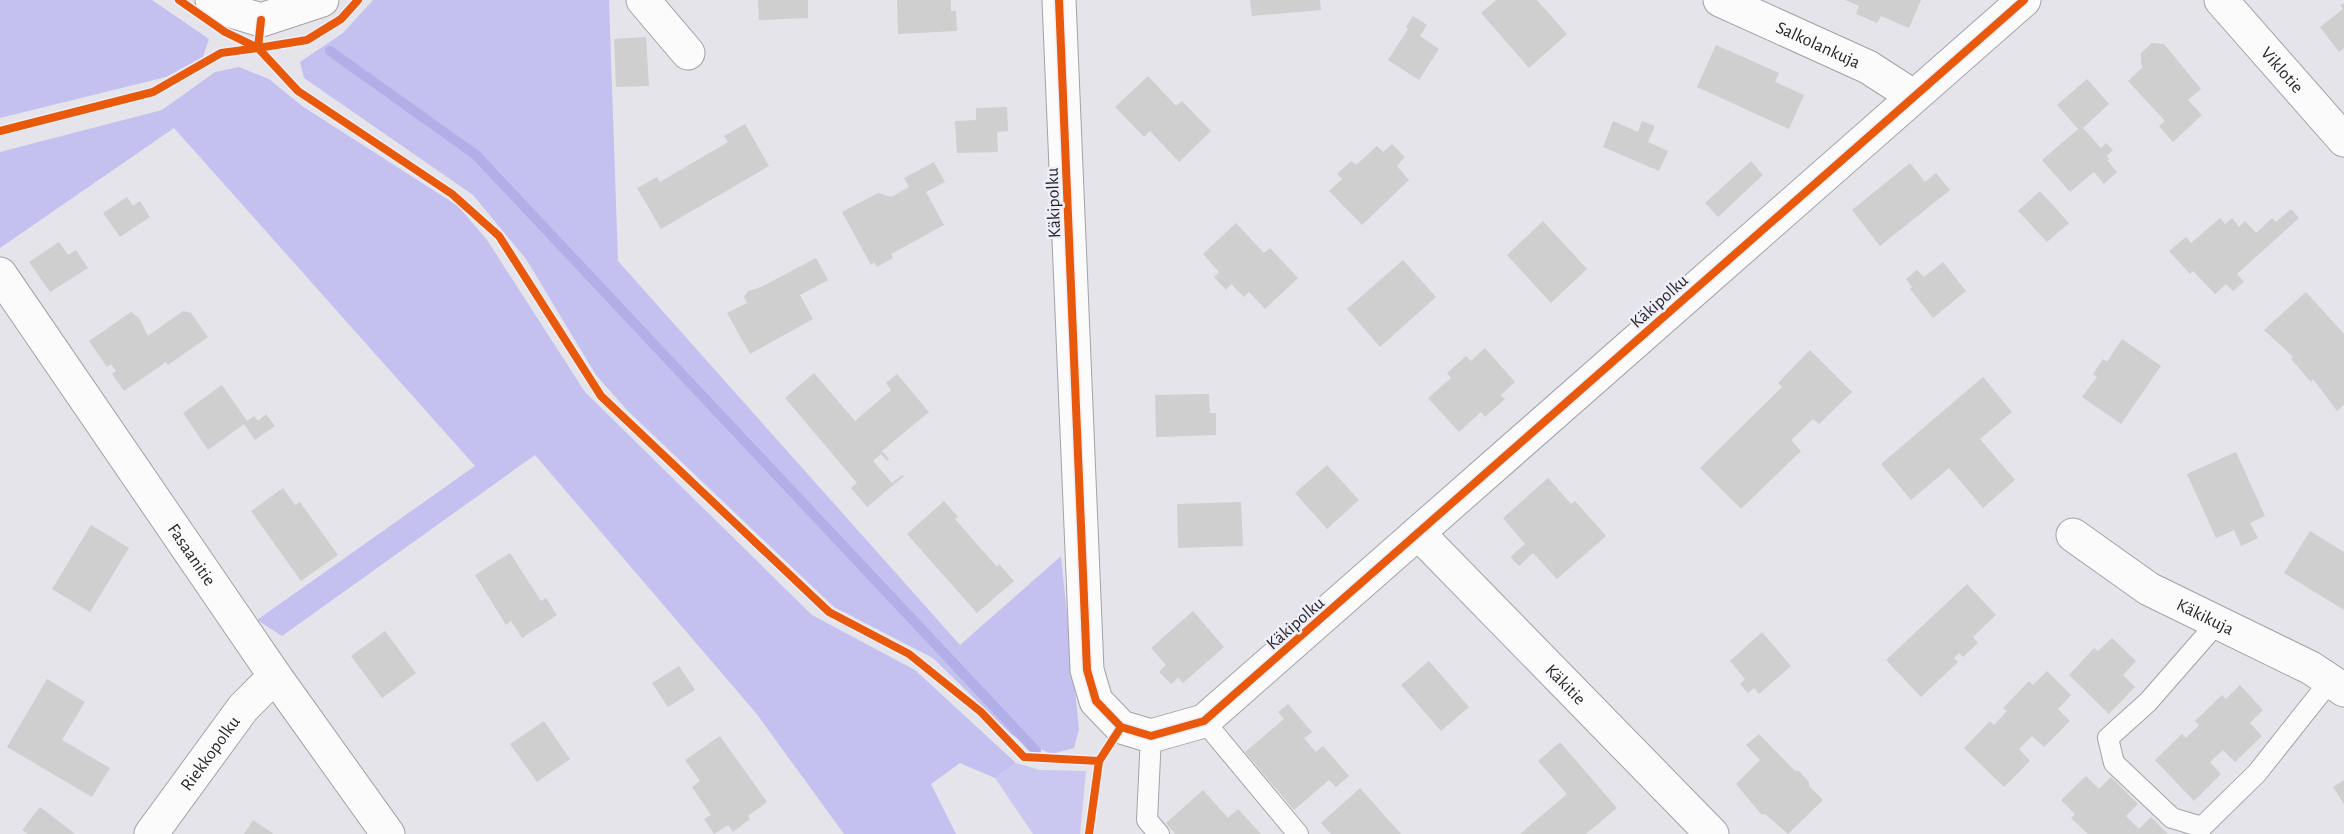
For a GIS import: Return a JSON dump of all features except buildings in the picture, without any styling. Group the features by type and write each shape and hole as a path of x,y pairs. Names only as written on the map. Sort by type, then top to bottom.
{"street":[{"path":"212,0 225,9 261,20 322,0"},
{"path":"643,0 688,53"},
{"name":"Käkipolku","path":"1059,0 1087,670 1096,701 1121,727 1151,736 1204,721 1419,534 1912,96 2024,0"},
{"name":"Salkolankuja","path":"1720,0 1868,67 1912,96"},
{"name":"Viklotie","path":"2221,0 2344,140"},
{"name":"Fasaanitie","path":"0,274 275,676 388,834"},
{"name":"Käkitie","path":"1419,534 1712,834"},
{"name":"Käkikuja","path":"2073,535 2149,590 2311,668 2337,686"},
{"name":"Riekkopolku","path":"151,834 243,708 275,676"}],"lane":[{"path":"2217,623 2148,702 2108,738 2115,763 2172,818 2202,827 2257,773 2337,686"},
{"path":"1204,721 1298,834"},
{"path":"1151,736 1147,820 1159,834"}],"shaded area":[{"path":"0,0 152,0 209,39 203,57 166,77 0,118"},
{"path":"373,0 609,0 618,261 960,645 1061,556 1079,729 1074,748 1051,754 1012,735 933,658 834,607 627,410 596,375 526,259 473,195 304,78 300,62 343,33"},
{"path":"239,67 269,79 302,106 458,206 487,240 585,392 812,615 915,670 1016,763 995,778 960,763 931,784 956,834 844,834 756,713 535,455 282,636 257,620 475,466 174,128 0,248 0,152 162,110 215,72"},
{"path":"1016,763 1040,770 1086,771 1080,834 1033,834 995,778"}],"waterway":[{"path":"330,51 476,155 1036,751"}],"cycle path":[{"path":"179,0 225,32 258,48 307,40 341,19 358,0"},
{"path":"1059,0 1087,670 1096,701 1121,727 1151,736 1204,721 2024,0"},
{"path":"261,20 258,48 298,91 452,194 499,236 601,396 829,612 909,654 981,712 1024,757 1099,761"},
{"path":"0,131 153,92 221,53 258,48"},
{"path":"1089,834 1099,761 1121,727"}]}
